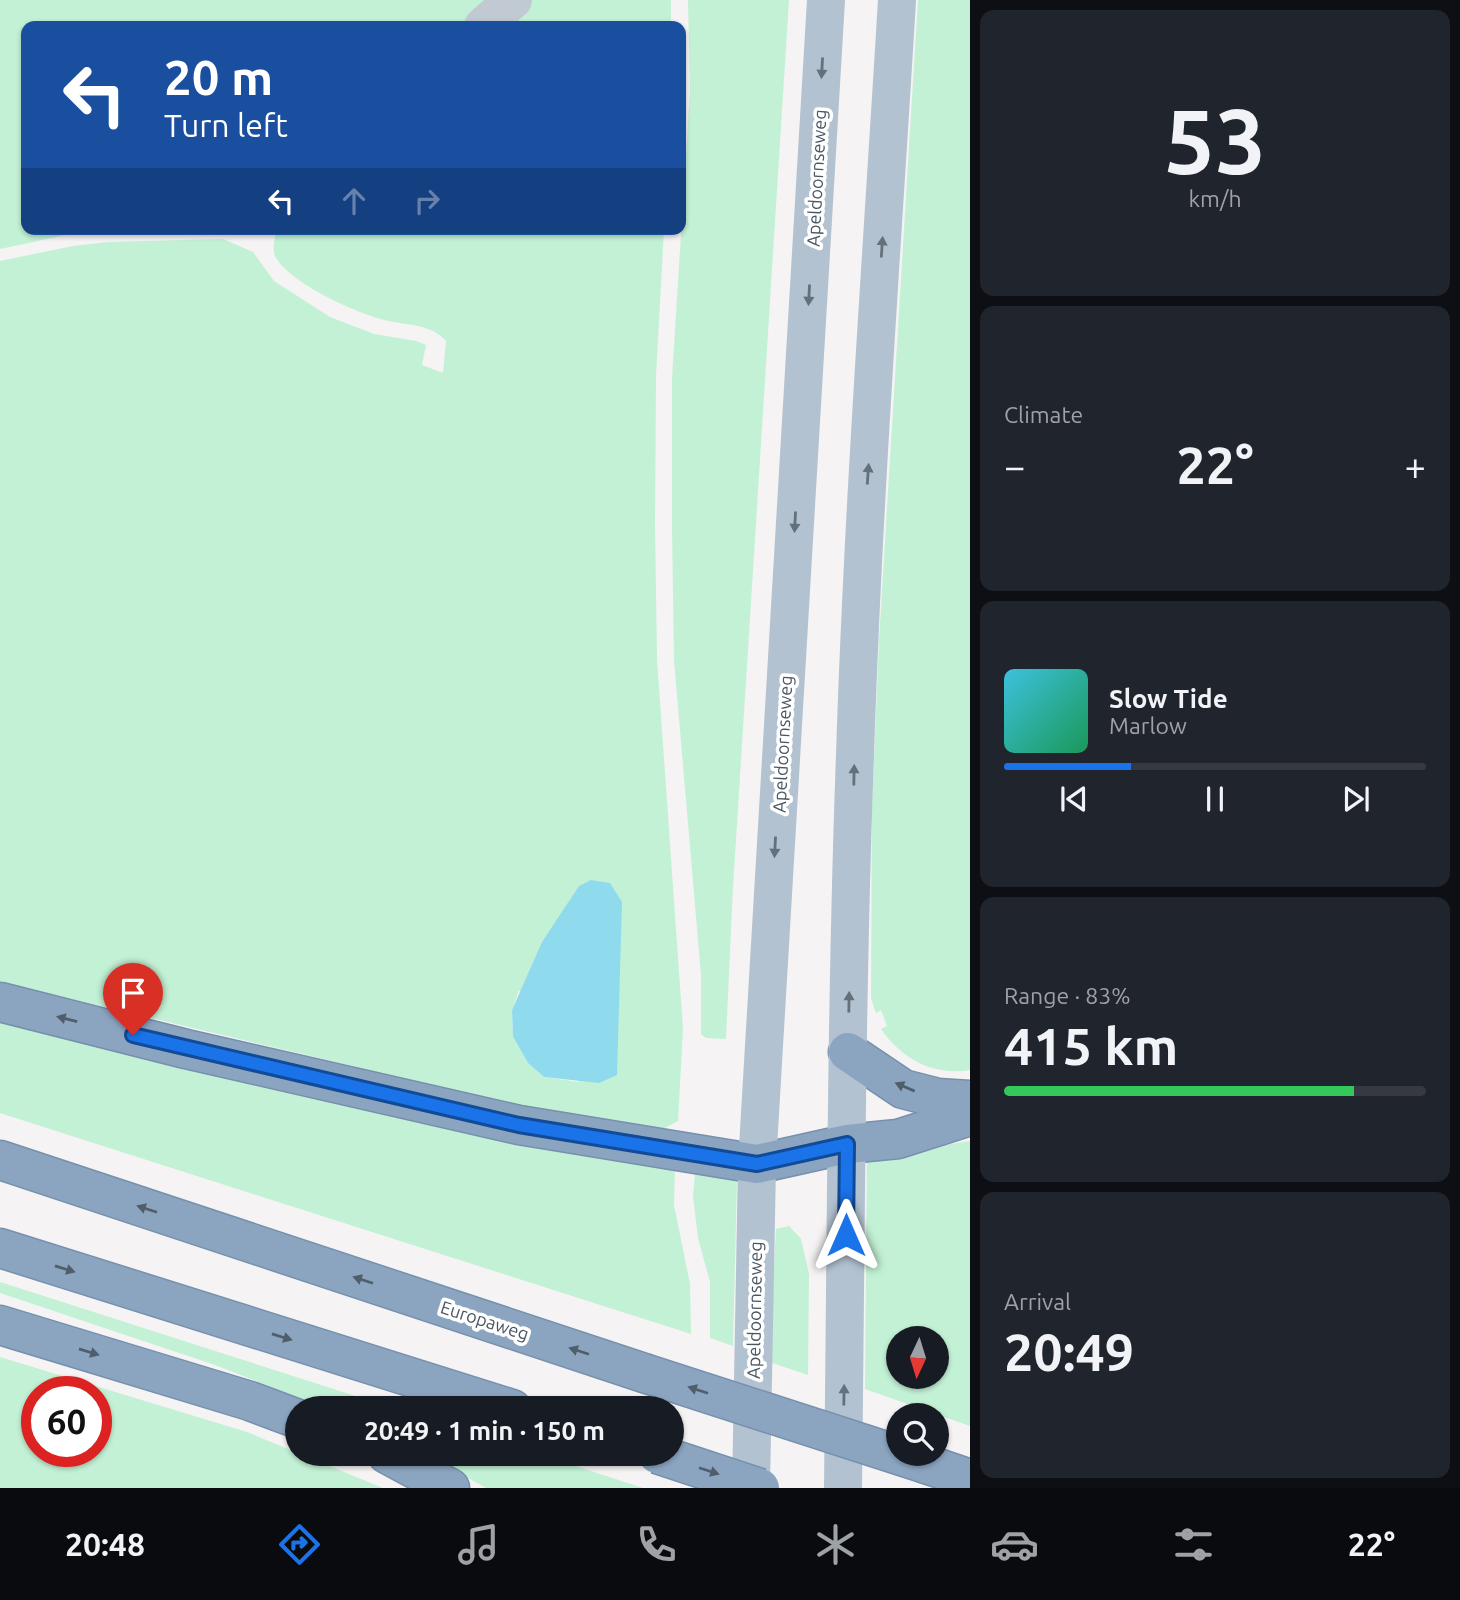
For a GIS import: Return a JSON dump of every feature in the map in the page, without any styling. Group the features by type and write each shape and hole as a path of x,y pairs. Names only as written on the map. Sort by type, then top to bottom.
{"highway":[{"path":"0,1002 186,1049 519,1125 757,1164 847,1144 898,1139 970,1116"},
{"path":"848,1052 903,1089 938,1098 970,1100"},
{"name":"Europaweg","path":"0,1160 970,1479"},
{"path":"0,1248 471,1396"},
{"path":"0,1325 285,1414"},
{"path":"684,1463 760,1488"},
{"path":"409,1466 450,1488"}],"main road":[{"name":"Apeldoornseweg","path":"751,1488 757,1164 826,0"},
{"path":"843,1488 848,1052 856,727 897,0"}],"street":[{"path":"488,21 513,0"}],"green space":[{"path":"0,0 502,0 477,21 21,21 21,235 66,235 0,249"},
{"path":"523,0 671,0 671,21 500,21"},
{"path":"688,0 789,0 733,887 726,1039 706,1038 701,1034 701,975 674,660 672,378 681,235 686,235 686,154 690,90"},
{"path":"918,0 970,0 970,1070 956,1071 931,1068 899,1049 881,1029 887,1026 881,1010 876,1013 871,998 872,808 879,640"},
{"path":"276,235 664,235 656,376 657,659 683,1029 678,1121 653,1134 412,1092 357,1067 0,982 0,261 73,246 108,242 223,239 253,252 274,281 330,317 374,334 426,345 422,365 443,373 446,341 439,335 424,328 369,315 323,295 282,266 275,256","holes":["519,990 579,1082 544,1077 528,1063 513,1038 512,1010"]},
{"path":"0,1022 675,1167 674,1205 690,1284 691,1334 0,1113"},
{"path":"970,1141 970,1426 949,1419 949,1403 905,1403 865,1389 867,1157"},
{"path":"695,1173 737,1180 733,1346 710,1338 710,1282 698,1238 693,1197"},
{"path":"789,1226 801,1239 809,1274 808,1375 769,1362 776,1229"},
{"path":"0,1282 355,1396 294,1396 215,1365 0,1293"},
{"path":"0,1357 63,1376 21,1376 21,1467 112,1467 112,1391 247,1432 285,1448 285,1466 330,1466 383,1488 0,1488"},
{"path":"447,1466 576,1466 643,1488 486,1488"}],"water":[{"path":"591,880 610,883 622,902 617,1075 599,1083 544,1077 528,1063 513,1037 512,1010 542,942 579,886"}],"route":[{"path":"133,1035 519,1125 757,1164 847,1144 846,1235"}]}
